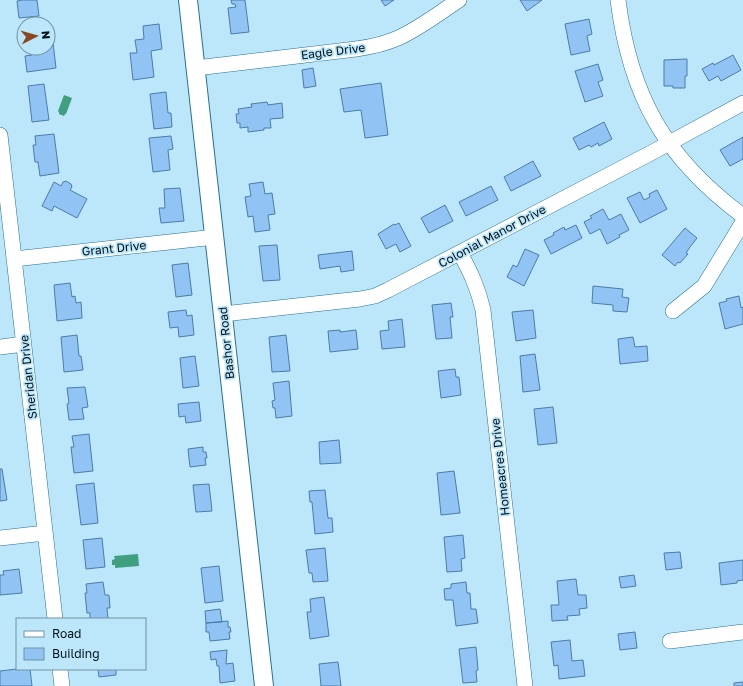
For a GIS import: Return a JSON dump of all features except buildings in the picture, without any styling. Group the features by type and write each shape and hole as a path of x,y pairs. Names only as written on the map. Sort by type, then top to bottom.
{"street":[{"name":"Bashor Road","path":"188,0 264,686"},
{"name":"Eagle Drive","path":"196,68 379,45 398,38 416,28 459,0"},
{"path":"618,0 622,29 630,65 641,95 655,122 669,144 690,170 706,186 743,216"},
{"name":"Colonial Manor Drive","path":"223,314 345,301 375,296 401,284 743,104"},
{"name":"Sheridan Drive","path":"0,135 1,159 24,344 55,618"},
{"path":"673,311 704,286 743,222"},
{"name":"Grant Drive","path":"14,259 215,237"},
{"name":"Homeacres Drive","path":"460,253 474,278 483,310 525,686"},
{"path":"0,347 24,344"},
{"path":"0,538 45,533"},
{"path":"670,641 743,632"},
{"path":"60,670 62,686"}],"shaded area":[{"path":"64,95 72,98 64,116 59,114 58,111"},
{"path":"138,554 139,566 115,568 115,565 112,565 112,560 115,559 114,556"}]}
